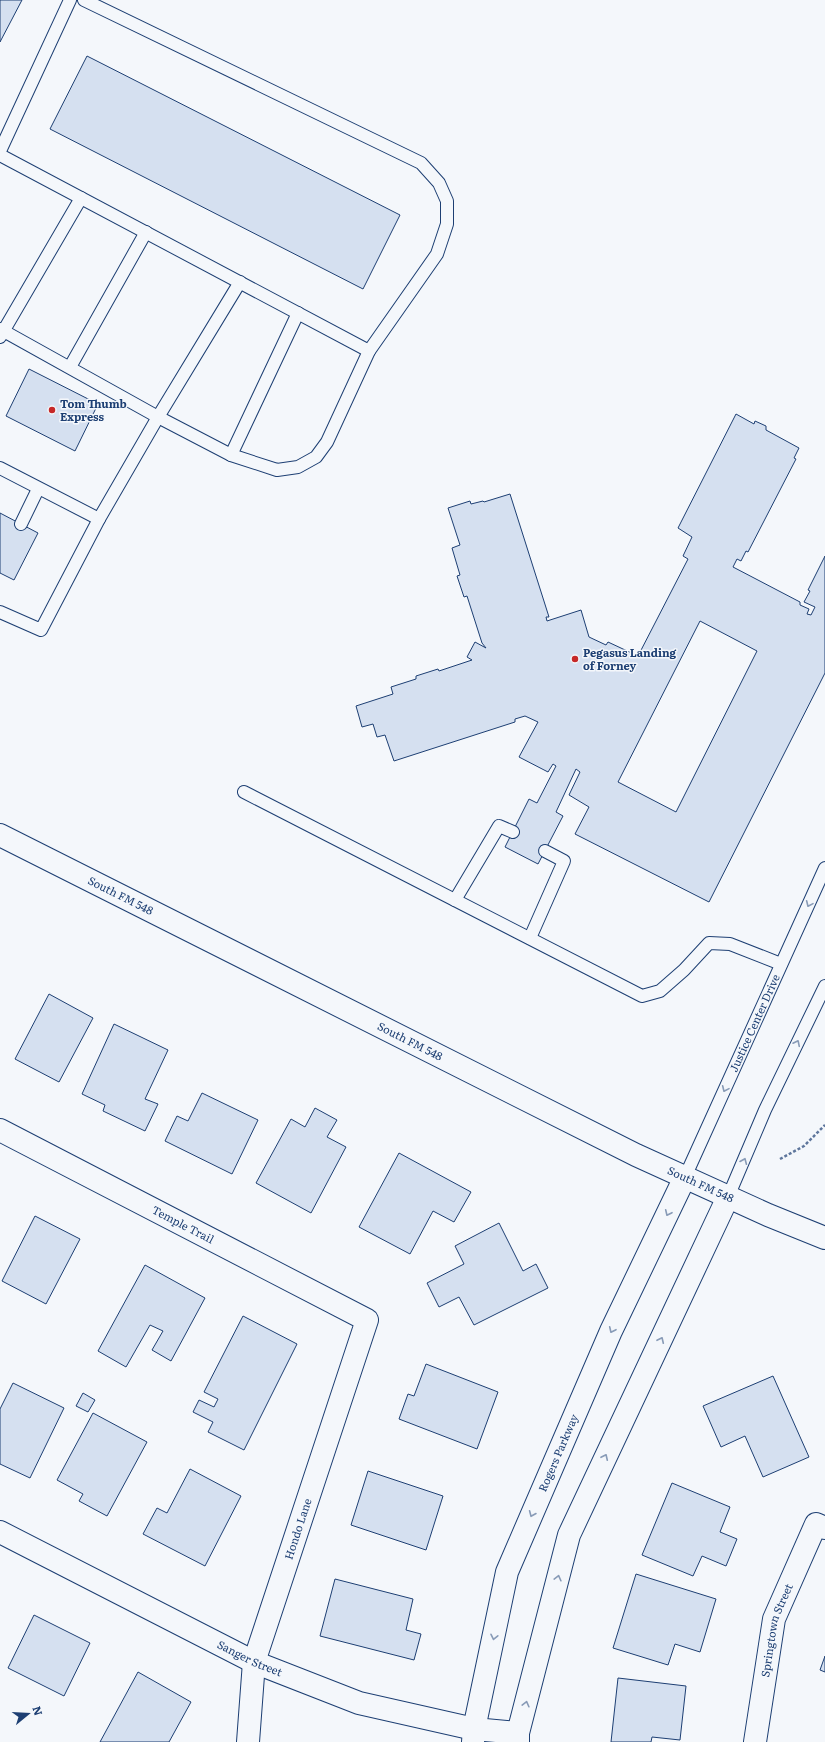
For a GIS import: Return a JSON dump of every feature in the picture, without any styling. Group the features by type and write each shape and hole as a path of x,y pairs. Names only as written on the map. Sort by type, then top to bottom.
{"street":[{"name":"South FM 548","path":"0,835 621,1148 768,1215 825,1238"},
{"name":"Temple Trail","path":"0,1130 367,1320"},
{"name":"Rogers Parkway","path":"474,1735 507,1572 612,1331 685,1177"},
{"path":"518,1738 569,1535 728,1197"},
{"name":"Hondo Lane","path":"248,1742 254,1662 367,1320"},
{"name":"Springtown Street","path":"755,1742 774,1620 820,1526"},
{"name":"Sanger Street","path":"0,1532 254,1662 359,1703 474,1735 518,1738"}],"lane":[{"path":"0,151 70,0"},
{"path":"81,198 1,332 70,367 158,417 231,455 277,470 298,467 316,457 327,442 369,351 437,254 447,224 447,201 439,183 421,163 84,0"},
{"path":"0,155 369,351"},
{"path":"70,367 146,232"},
{"path":"0,612 41,630 99,519 158,417 240,282"},
{"path":"231,455 298,313"},
{"path":"0,468 38,489 99,519"},
{"path":"21,524 38,489"},
{"path":"244,792 642,996 660,991 684,970 709,943 730,944 781,964"},
{"path":"455,900 499,826 513,832"},
{"path":"530,938 564,861 545,851"},
{"name":"Justice Center Drive","path":"685,1177 825,868"},
{"path":"728,1197 765,1110 825,986"}],"path":[{"path":"780,1159 804,1146 825,1125"}],"building":[{"path":"0,0 22,0 0,42"},
{"path":"87,56 400,215 363,289 50,129"},
{"name":"Tom Thumb Express","path":"29,369 98,404 75,451 6,416"},
{"name":"Pegasus Landing of Forney","path":"736,414 754,424 755,421 766,426 766,430 799,448 794,458 796,459 748,552 746,551 741,561 737,559 733,567 800,602 800,605 809,609 807,614 811,615 815,607 804,602 810,591 808,590 825,556 825,673 709,902 575,834 589,807 569,795 580,772 576,769 556,812 563,816 538,864 505,847 529,799 537,803 556,766 553,764 548,772 519,757 538,722 525,716 515,719 515,722 394,761 385,735 377,737 373,724 362,727 356,706 393,694 391,687 416,679 416,676 438,669 439,671 472,660 467,657 475,642 486,648 482,643 467,596 464,597 457,576 460,575 452,548 460,545 448,508 470,501 471,504 484,502 510,494 549,617 546,617 547,621 581,610 589,637 606,645 608,642 638,656 688,559 683,556 692,537 678,528","holes":["700,621 757,651 676,812 618,782"]},
{"path":"0,513 38,533 14,580 0,573"},
{"path":"49,994 93,1018 59,1082 15,1059"},
{"path":"114,1024 168,1050 145,1099 158,1104 145,1131 103,1111 105,1105 82,1094"},
{"path":"202,1093 258,1120 232,1174 165,1141 177,1116 188,1121"},
{"path":"315,1108 337,1120 327,1137 346,1147 311,1213 256,1183 291,1119 305,1127"},
{"path":"399,1153 471,1192 454,1222 433,1211 410,1254 359,1227"},
{"path":"35,1216 80,1239 46,1304 2,1281"},
{"path":"499,1223 523,1271 536,1264 548,1288 474,1325 459,1297 439,1307 427,1283 464,1264 455,1246"},
{"path":"145,1265 205,1298 171,1361 152,1350 163,1331 150,1325 126,1367 98,1351"},
{"path":"243,1316 297,1344 244,1450 208,1432 213,1422 193,1412 199,1400 214,1407 218,1399 204,1392"},
{"path":"426,1364 498,1392 477,1449 399,1419 408,1394 414,1396"},
{"path":"773,1376 809,1457 763,1477 745,1436 721,1447 703,1406"},
{"path":"13,1383 64,1408 30,1478 0,1464 0,1409"},
{"path":"83,1393 95,1400 88,1412 76,1406"},
{"path":"93,1413 147,1442 107,1516 79,1501 83,1494 57,1480"},
{"path":"190,1469 241,1496 205,1566 143,1534 157,1508 167,1513"},
{"path":"368,1471 443,1496 426,1550 351,1525"},
{"path":"672,1483 730,1507 720,1532 737,1539 726,1566 702,1556 693,1576 642,1555"},
{"path":"636,1574 716,1599 700,1652 675,1644 668,1665 613,1648"},
{"path":"335,1579 413,1599 406,1630 421,1634 414,1660 320,1636"},
{"path":"34,1615 90,1643 64,1696 8,1668"},
{"path":"825,1656 825,1672 820,1670"},
{"path":"138,1672 191,1702 169,1742 100,1742"},
{"path":"618,1678 686,1686 680,1740 652,1737 651,1742 611,1742"}],"place":[{"name":"Tom Thumb Express","path":"52,410"},
{"name":"Pegasus Landing of Forney","path":"575,659"}]}
